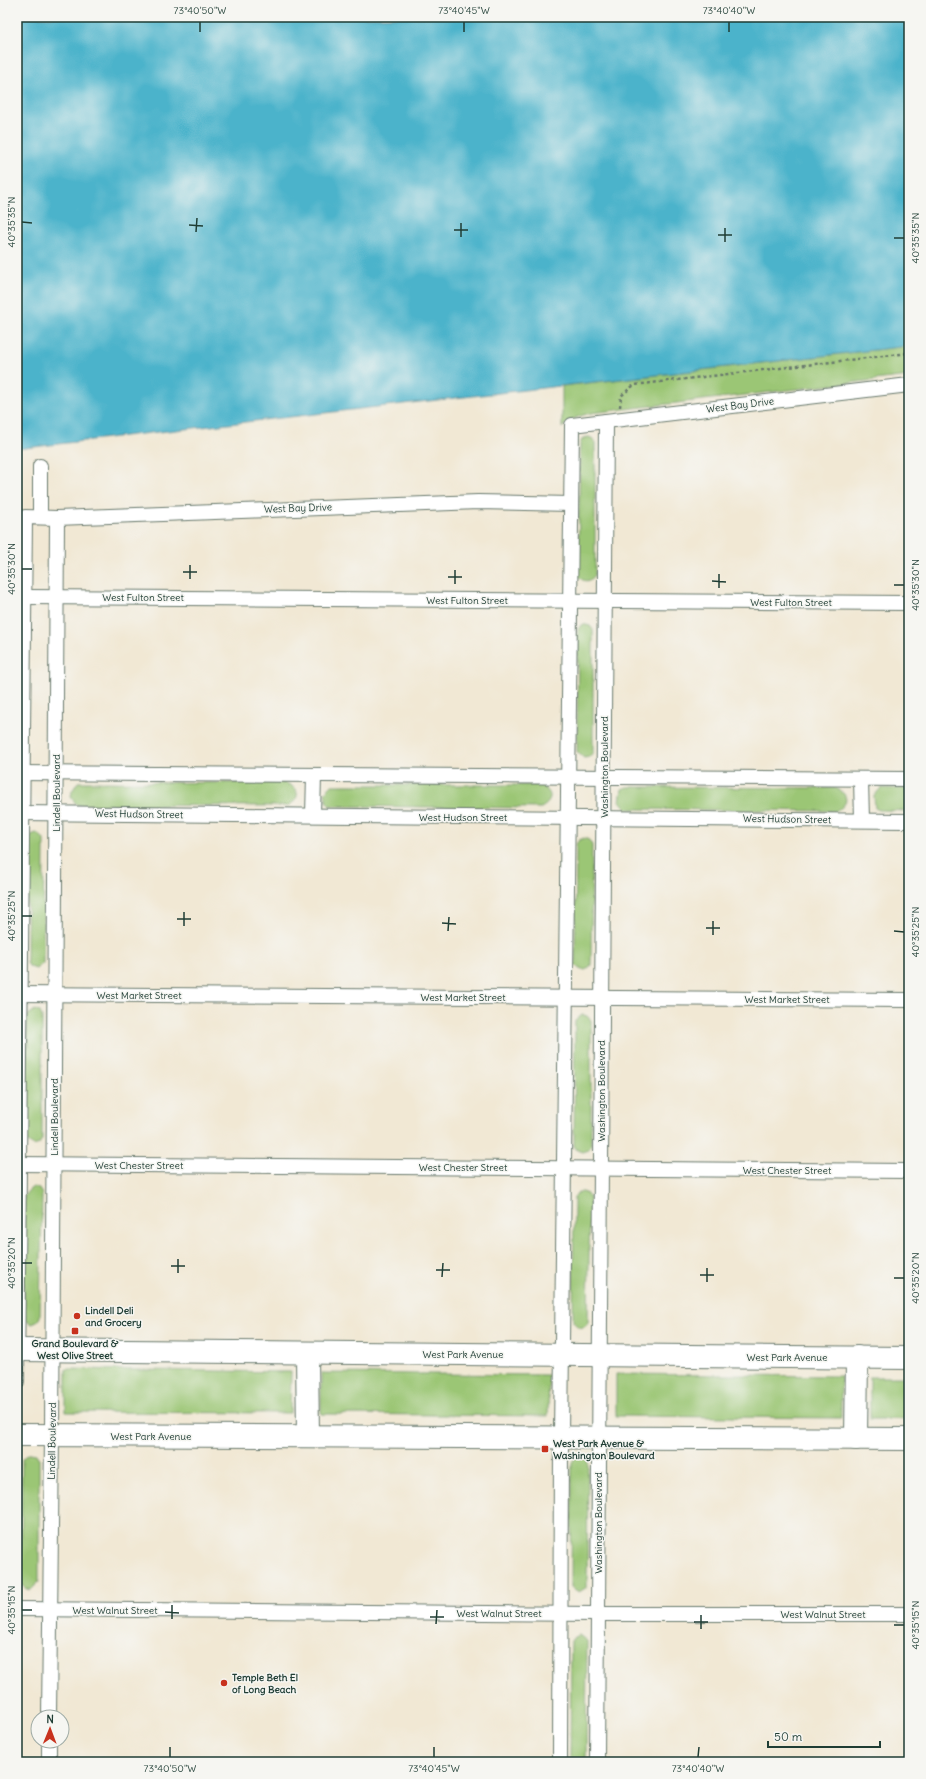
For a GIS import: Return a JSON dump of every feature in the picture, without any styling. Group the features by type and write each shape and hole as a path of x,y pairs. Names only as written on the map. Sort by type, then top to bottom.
{"highway":[{"name":"West Park Avenue","path":"17,1350 909,1358"},
{"path":"307,1353 308,1436"},
{"path":"856,1439 857,1357"},
{"name":"West Park Avenue","path":"17,1435 909,1439"}],"street":[{"name":"West Bay Drive","path":"25,597 25,517 57,518 478,502 571,504 572,425 909,385"},
{"name":"Washington Boulevard","path":"596,1762 605,601 613,420"},
{"path":"40,466 40,517"},
{"path":"560,1762 561,1437 571,504"},
{"name":"Lindell Boulevard","path":"49,1709 53,1350 57,518"},
{"name":"West Fulton Street","path":"25,597 909,603"},
{"path":"17,1382 20,773 25,597"},
{"path":"20,773 909,780"},
{"path":"313,815 314,775"},
{"path":"861,779 862,820"},
{"name":"West Hudson Street","path":"20,813 909,820"},
{"name":"West Market Street","path":"19,994 909,1000"},
{"name":"West Chester Street","path":"18,1164 909,1171"},
{"name":"West Walnut Street","path":"17,1609 560,1614 909,1614"},
{"path":"49,1749 49,1762"}],"path":[{"path":"613,420 620,396 634,385 909,353"}],"green space":[{"path":"909,346 909,376 591,413 575,418 562,428 562,386"},
{"path":"589,437 593,439 595,443 595,575 591,579 585,581 578,576 580,444 583,438"},
{"path":"582,624 590,626 593,630 593,752 589,757 584,758 577,752 578,629"},
{"path":"78,782 286,783 294,788 297,797 288,806 77,805 71,797 72,791"},
{"path":"332,785 539,785 547,790 550,799 541,808 331,806 327,803 325,792"},
{"path":"627,787 835,788 845,795 846,802 837,811 627,809 620,801 622,789"},
{"path":"881,788 909,789 909,811 879,810 875,808 874,796"},
{"path":"36,833 44,840 43,963 36,969 30,967 27,963 28,840 31,835"},
{"path":"584,838 589,840 592,845 591,965 585,970 581,970 575,964 576,844 579,840"},
{"path":"35,1010 40,1012 42,1017 42,1139 39,1144 34,1146 26,1141 27,1016"},
{"path":"582,1015 587,1016 591,1020 591,1146 588,1150 582,1152 577,1150 574,1146 575,1021"},
{"path":"33,1187 39,1189 42,1194 40,1317 37,1322 32,1324 24,1318 24,1196"},
{"path":"582,1192 587,1194 590,1198 588,1323 585,1327 577,1326 573,1322 574,1198 577,1193"},
{"path":"66,1369 291,1372 290,1413 66,1412"},
{"path":"321,1373 549,1375 548,1416 321,1414"},
{"path":"616,1374 841,1376 841,1418 616,1416"},
{"path":"870,1377 909,1377 909,1419 870,1419"},
{"path":"30,1453 36,1454 39,1459 39,1582 31,1590 25,1588 21,1583 22,1459"},
{"path":"576,1457 585,1457 588,1461 587,1587 579,1592 571,1587 572,1462"},
{"path":"579,1635 587,1641 586,1762 570,1762 571,1641 574,1637"}],"water":[{"path":"17,17 909,17 909,346 17,449"}],"place":[{"name":"Lindell Deli and Grocery","path":"77,1316"},
{"name":"Grand Boulevard & West Olive Street","path":"75,1331"},
{"name":"West Park Avenue & Washington Boulevard","path":"545,1449"},
{"name":"Temple Beth El of Long Beach","path":"224,1683"}]}
